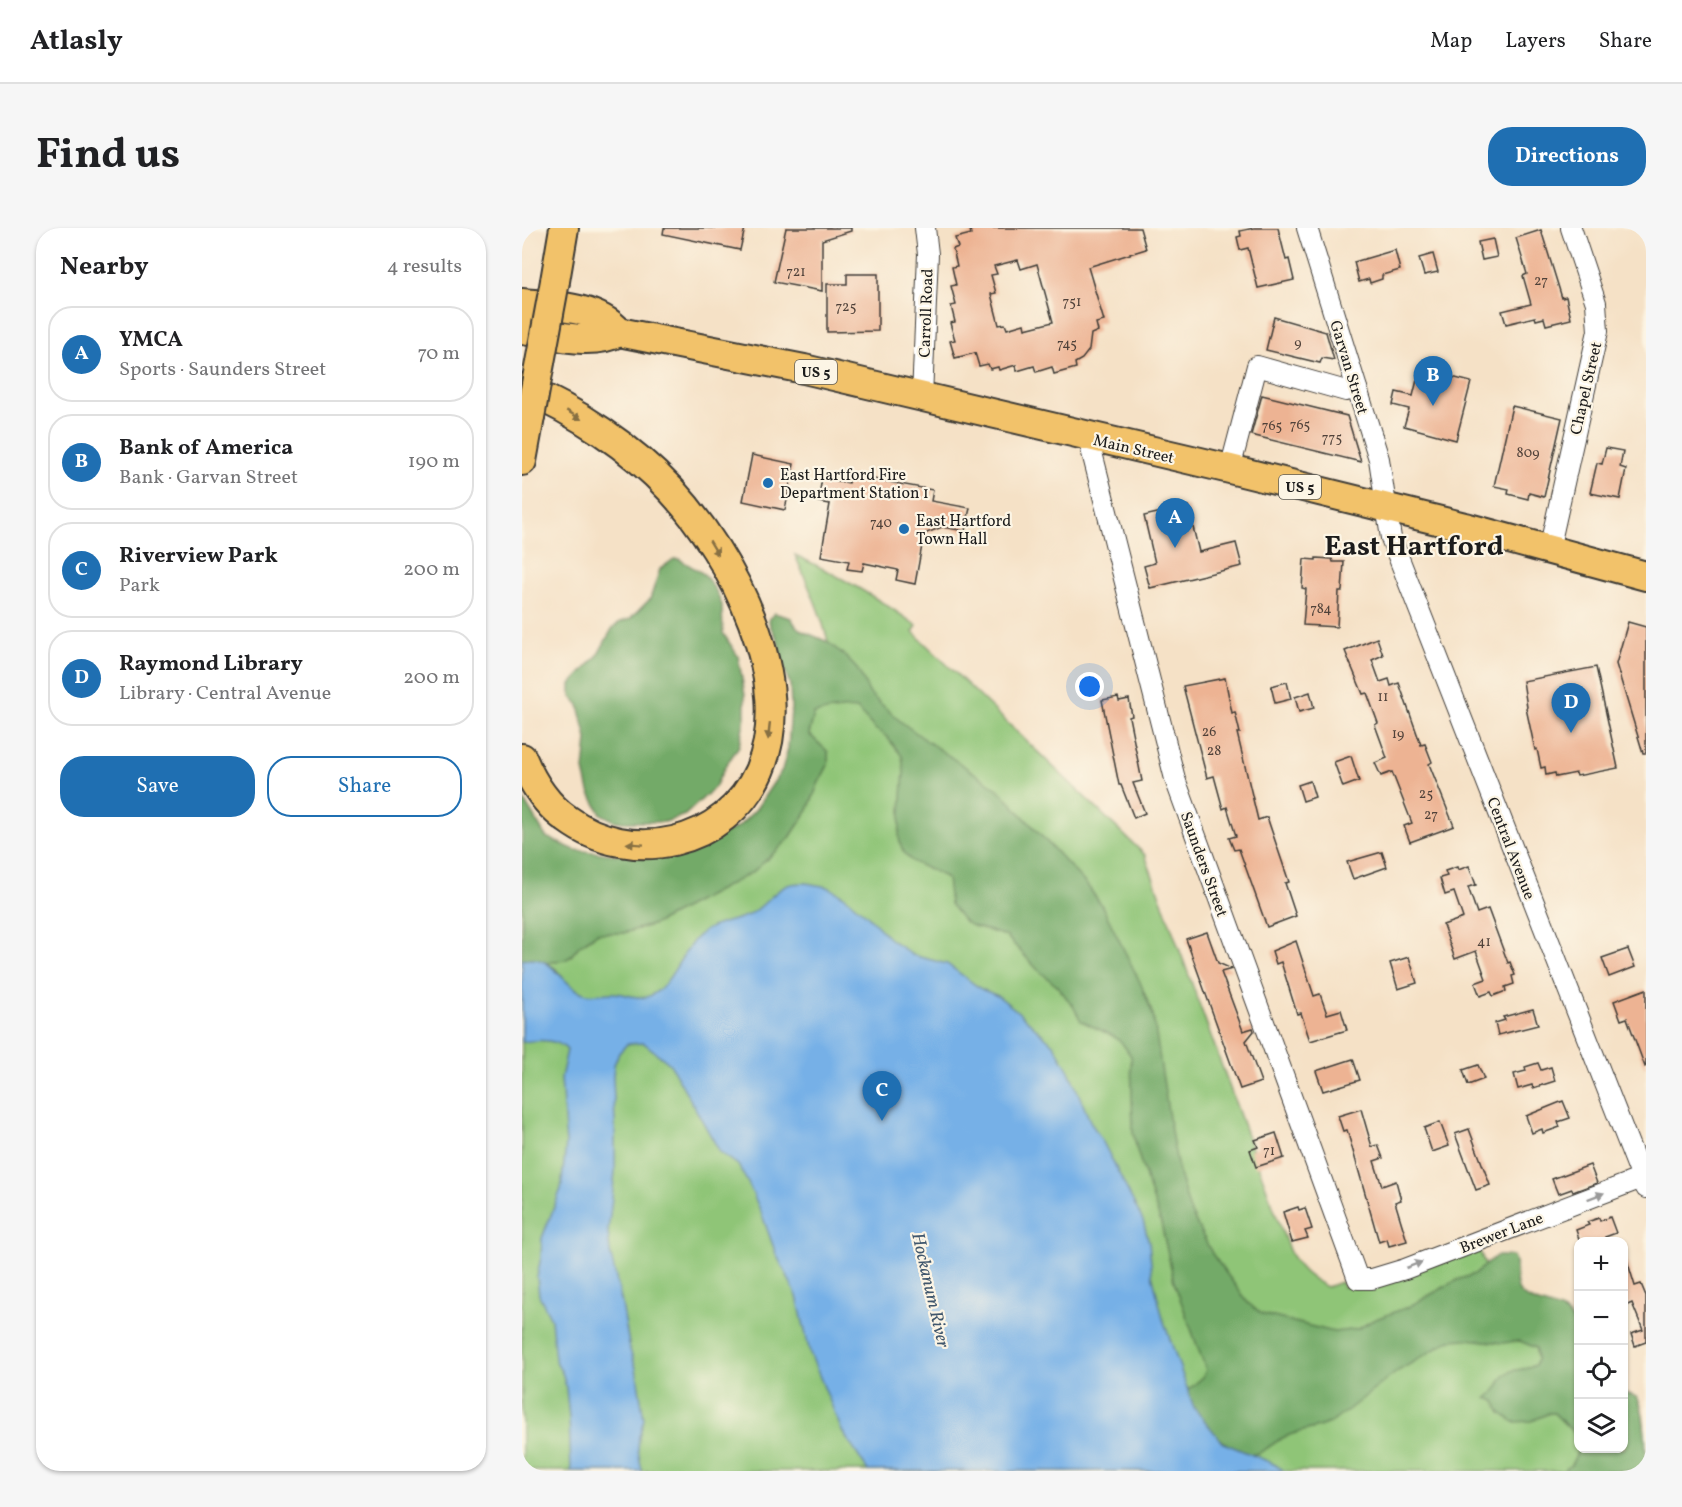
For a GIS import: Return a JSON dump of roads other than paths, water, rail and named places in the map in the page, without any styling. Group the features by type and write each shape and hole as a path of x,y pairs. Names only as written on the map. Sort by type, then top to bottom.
{"highway":[{"path":"522,461 564,228"},
{"name":"Main Street","path":"522,303 571,309 595,315 608,321 619,332 776,363 1230,469 1385,507 1646,576"},
{"name":"Main Street","path":"522,330 595,340 619,332"},
{"path":"522,388 567,411 614,441 654,473 692,515 729,573 753,627 764,662 770,693 767,744 756,777 743,797 731,810 709,827 673,842 647,845 629,844 611,841 586,831 565,818 547,802 522,758"}],"street":[{"name":"Carroll Road","path":"922,397 928,254 925,228"},
{"name":"Garvan Street","path":"1307,228 1379,459 1385,507"},
{"name":"Chapel Street","path":"1549,550 1598,331 1596,303 1570,228"},
{"path":"1230,469 1257,366 1346,391 1357,389"},
{"name":"Saunders Street","path":"1088,437 1179,789 1358,1280"},
{"name":"Central Avenue","path":"1385,507 1391,538 1397,554 1644,1183"},
{"name":"Brewer Lane","path":"1358,1280 1372,1279 1405,1269 1644,1183"}],"water":[{"name":"Hockanum River","path":"806,883 828,887 844,896 867,915 889,938 912,955 947,964 981,989 998,996 1054,1045 1069,1071 1090,1121 1143,1221 1163,1319 1194,1408 1223,1443 1272,1463 1285,1471 868,1471 842,1431 810,1353 797,1296 776,1254 748,1183 738,1165 720,1152 670,1064 644,1043 627,1044 619,1053 614,1065 615,1172 608,1232 610,1252 630,1350 636,1368 644,1419 638,1450 642,1471 571,1471 566,1388 563,1375 555,1359 551,1319 539,1295 537,1277 542,1238 561,1189 566,1144 561,1078 567,1050 558,1043 540,1040 522,1042 522,960 541,960 584,993 618,993 646,997 661,988 692,943 704,931 753,912 777,891 788,885"}],"place":[{"name":"Bank of America","path":"1433,406"},
{"name":"East Hartford Fire Department Station 1","path":"768,483"},
{"name":"East Hartford Town Hall","path":"904,529"},
{"name":"YMCA","path":"1175,548"},
{"name":"Raymond Library","path":"1571,733"},
{"name":"Riverview Park","path":"882,1121"}],"district":[{"name":"East Hartford","path":"1414,545"}]}
